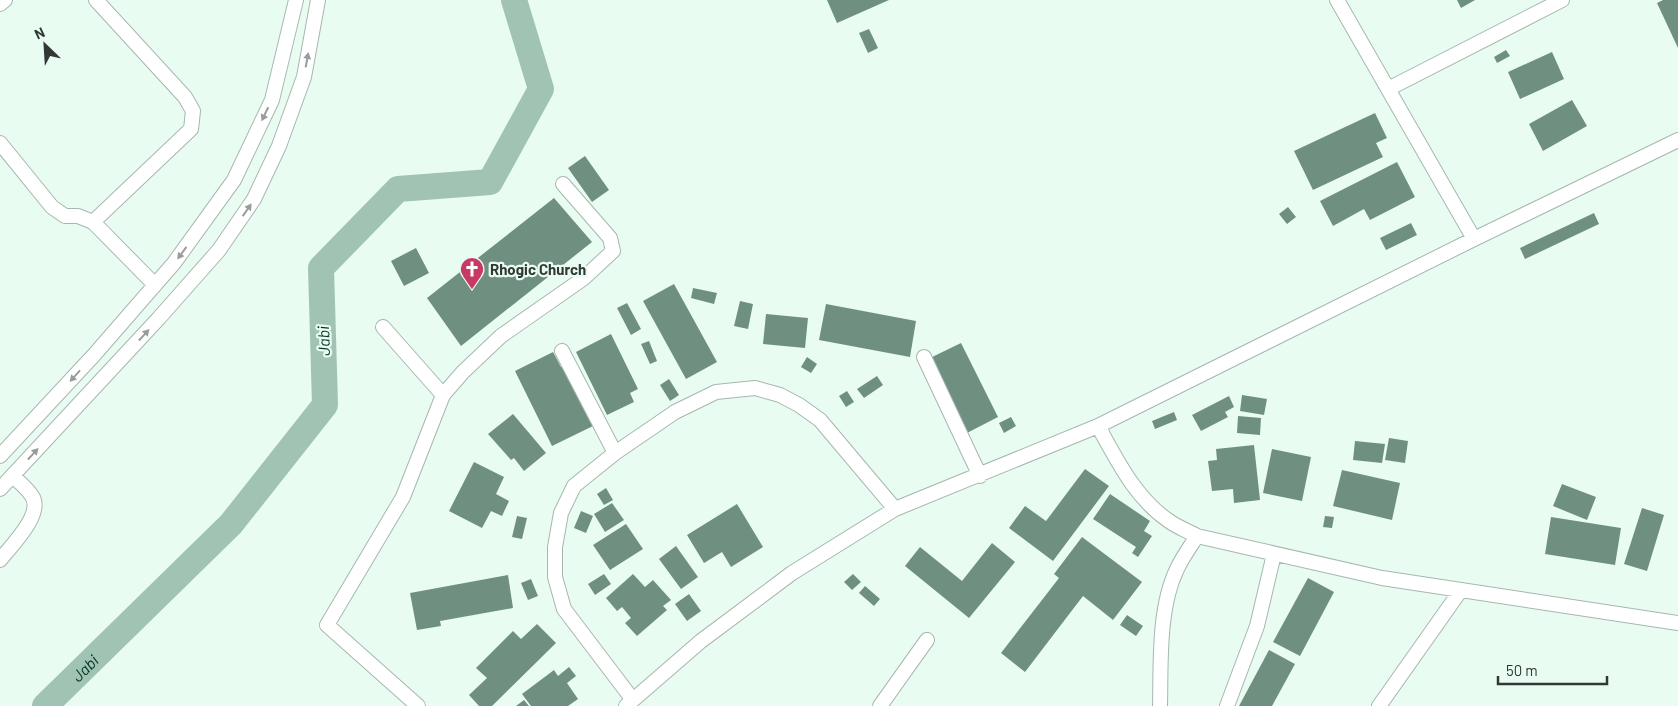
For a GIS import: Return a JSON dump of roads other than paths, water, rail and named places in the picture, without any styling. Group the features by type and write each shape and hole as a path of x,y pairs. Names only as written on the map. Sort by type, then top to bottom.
{"street":[{"path":"0,4 5,0"},
{"path":"93,222 191,129 193,111 185,97 96,0"},
{"path":"0,456 94,355 174,263 234,180 272,100 296,0"},
{"path":"0,489 159,318 219,250 254,199 280,146 304,77 318,0"},
{"path":"1337,0 1474,239"},
{"path":"1388,89 1562,0"},
{"path":"896,509 820,420 799,405 755,388 716,392 675,412 615,453 574,486 561,513 555,547 555,577 564,609 629,703 701,641 792,573 896,509 1098,426 1678,140"},
{"path":"0,143 52,207 65,216 78,216 93,222 154,285"},
{"path":"418,706 327,625 403,497 443,395 463,372 502,336 584,278 613,251 610,238 563,184"},
{"path":"383,327 443,395"},
{"path":"562,351 615,453"},
{"path":"924,357 980,476"},
{"path":"1098,426 1130,482 1146,500 1169,521 1196,536 1382,578 1678,623"},
{"path":"0,560 30,522 34,513 35,502 32,496 13,476"},
{"path":"1160,706 1166,604 1176,570 1196,536"},
{"path":"1227,706 1257,626 1274,554"},
{"path":"1379,706 1461,590"},
{"path":"880,706 927,640"}],"waterway":[{"name":"Jabi","path":"45,706 231,524 325,405 321,268 398,189 490,182 541,89 514,0"}],"place":[{"name":"Rhogic Church","path":"472,290"}]}
